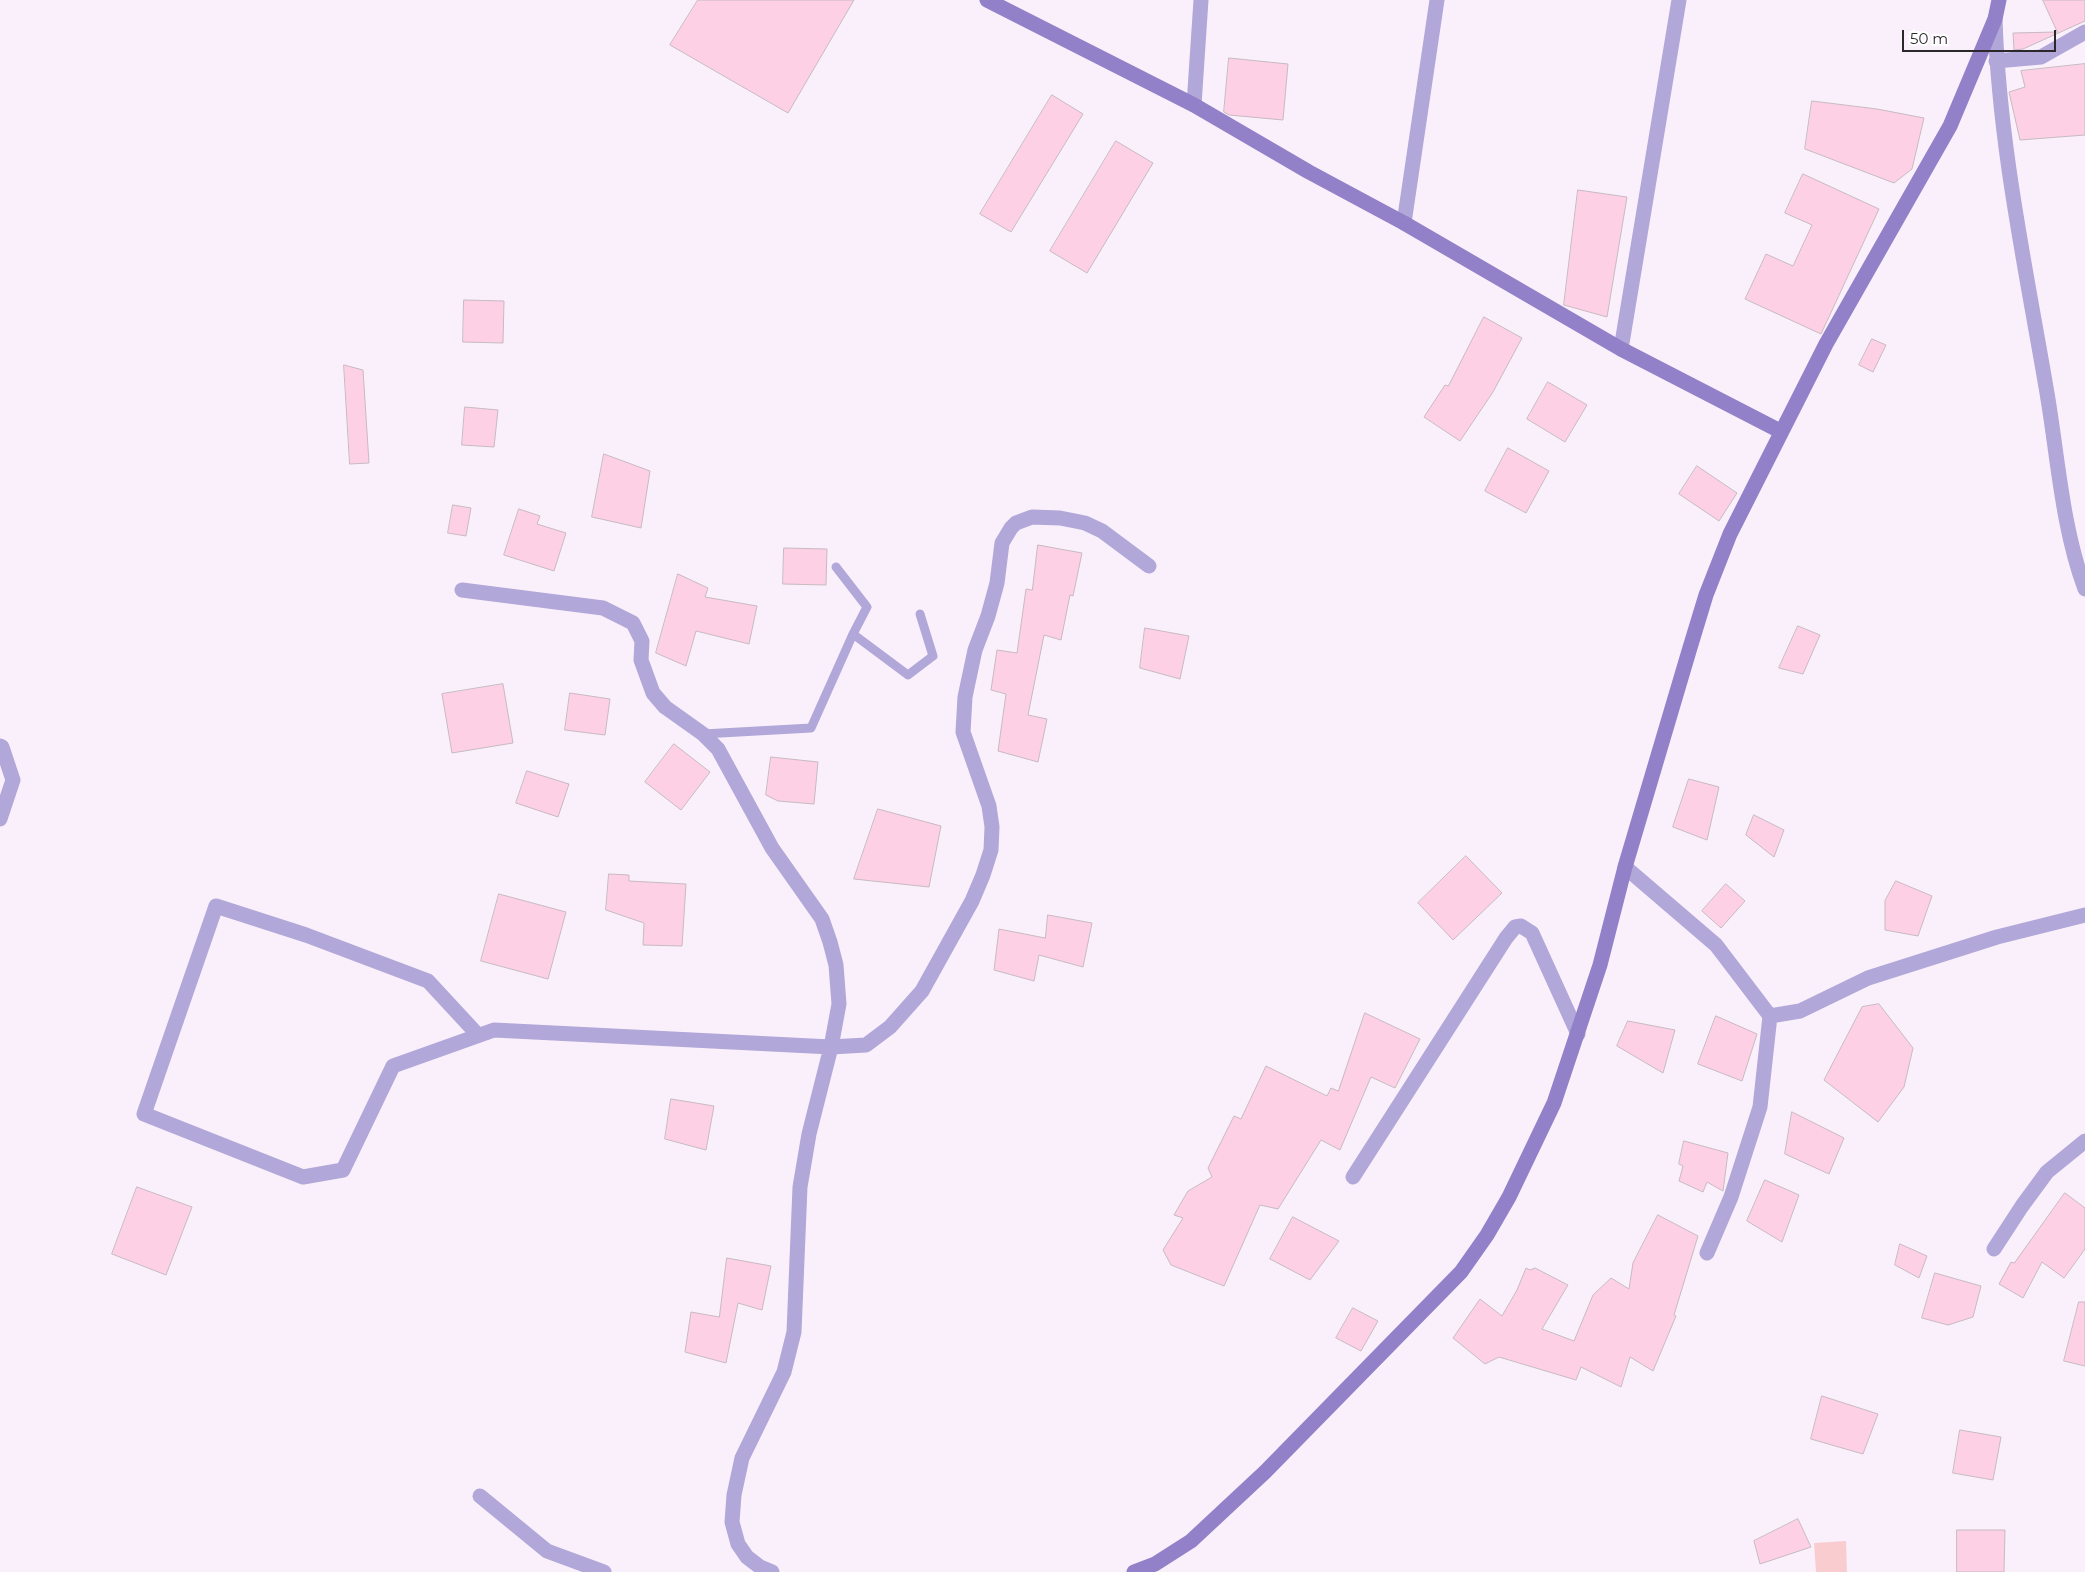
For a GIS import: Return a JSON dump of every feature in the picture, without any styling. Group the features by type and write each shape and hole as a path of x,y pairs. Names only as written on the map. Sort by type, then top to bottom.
{"street":[{"path":"987,0 1194,105 1309,172 1404,223 1621,349 1780,432"},
{"path":"1194,105 1201,0"},
{"path":"1404,223 1437,0"},
{"path":"1621,349 1680,0"},
{"path":"1134,1572 1154,1564 1192,1541 1265,1472 1461,1272 1487,1235 1509,1197 1554,1103 1578,1034 1600,965 1625,867 1706,595 1730,534 1826,344 1950,126 1995,19 1999,0"},
{"path":"1995,19 1996,61 2004,141 2065,509 2076,562 2085,589"},
{"path":"1996,61 2041,57 2085,32"},
{"path":"478,1035 428,981 306,935 216,906 144,1114 303,1177 343,1170 393,1066 494,1030 831,1047 866,1045 890,1027 922,992 972,901 991,850 992,827 989,806 963,732 965,697 975,650 988,616 997,583 1002,543 1016,523 1032,517 1060,518 1085,523 1102,531 1149,566"},
{"path":"462,590 603,608 633,622 642,641 640,660 653,694 665,707 703,734 718,749 772,848 822,919 830,942 836,965 839,1004 831,1047 809,1134 800,1187 794,1332 784,1372 742,1458 734,1495 732,1522 738,1544 747,1557 760,1567 772,1572"},
{"path":"0,746 2,747 12,780 0,819"},
{"path":"1625,867 1716,945 1770,1016 1760,1107 1732,1197 1707,1253"},
{"path":"1770,1016 1800,1011 1868,978 1997,937 2085,915"},
{"path":"1353,1177 1506,938 1515,927 1521,926 1532,933 1578,1034"},
{"path":"1994,1249 2047,1172 2085,1141"},
{"path":"480,1496 547,1550 604,1572"}],"lane":[{"path":"703,734 811,728 866,607 836,567"},
{"path":"853,634 908,675 933,656 920,614"}],"shaded area":[{"path":"1846,1541 1847,1572 1816,1572 1814,1543"}],"building":[{"path":"698,0 854,0 788,113 670,45"},
{"path":"2043,0 2085,0 2085,21 2023,49 2014,50 2013,33 2057,32"},
{"path":"1229,58 1288,64 1283,120 1229,115 1224,112"},
{"path":"2085,64 2085,135 2020,140 2009,92 2025,87 2021,71"},
{"path":"1052,95 1083,114 1011,232 980,214"},
{"path":"1812,101 1877,109 1924,118 1912,169 1894,183 1805,149"},
{"path":"1116,141 1153,163 1087,273 1050,251"},
{"path":"1803,174 1879,209 1821,334 1745,299 1766,254 1793,266 1812,225 1785,213"},
{"path":"1578,190 1627,197 1607,317 1564,305"},
{"path":"464,300 504,301 503,343 463,342"},
{"path":"1484,317 1522,338 1493,392 1460,441 1424,417 1445,385 1448,386"},
{"path":"1872,339 1886,345 1873,372 1859,365"},
{"path":"344,365 363,370 369,463 350,464"},
{"path":"1548,382 1587,405 1565,442 1527,419"},
{"path":"465,407 498,410 494,447 462,445"},
{"path":"1508,448 1549,471 1526,513 1485,491"},
{"path":"604,454 650,471 641,528 592,517"},
{"path":"1697,466 1737,493 1719,521 1679,494"},
{"path":"453,505 471,508 466,536 448,533"},
{"path":"519,509 540,516 537,524 566,533 554,571 504,555"},
{"path":"1038,545 1082,553 1073,596 1070,595 1061,640 1044,635 1028,715 1047,719 1038,762 998,751 1006,694 991,690 997,650 1017,653 1026,589 1032,590"},
{"path":"784,548 827,549 826,585 783,584"},
{"path":"678,574 708,588 705,597 757,606 749,644 696,631 686,666 656,653"},
{"path":"1798,626 1820,635 1803,674 1779,668"},
{"path":"1145,628 1189,636 1180,679 1140,668"},
{"path":"503,684 513,743 452,753 442,694"},
{"path":"570,693 610,699 605,735 565,730"},
{"path":"674,744 710,772 681,810 645,782"},
{"path":"771,757 818,762 814,804 778,801 766,795"},
{"path":"527,771 569,784 558,817 516,803"},
{"path":"1689,779 1719,787 1707,840 1673,827"},
{"path":"878,809 941,826 929,887 854,879"},
{"path":"1754,815 1784,830 1774,857 1746,835"},
{"path":"1466,856 1502,893 1453,940 1418,903"},
{"path":"609,874 629,875 629,881 686,884 682,946 643,945 644,923 606,910"},
{"path":"1896,881 1932,896 1918,936 1885,930 1885,901"},
{"path":"1726,884 1745,901 1721,928 1702,911"},
{"path":"499,894 566,912 548,979 481,961"},
{"path":"1048,915 1092,923 1083,967 1039,955 1034,981 994,970 999,929 1045,938"},
{"path":"1879,1004 1913,1048 1904,1087 1878,1122 1824,1080 1862,1007"},
{"path":"1365,1013 1420,1039 1395,1088 1371,1077 1340,1150 1321,1140 1278,1209 1260,1205 1224,1286 1171,1265 1163,1250 1183,1218 1174,1215 1188,1191 1212,1177 1208,1168 1234,1116 1241,1119 1266,1066 1327,1096 1331,1088 1338,1091"},
{"path":"1716,1016 1757,1034 1742,1081 1698,1064"},
{"path":"1628,1021 1675,1030 1663,1073 1617,1046"},
{"path":"671,1099 714,1106 706,1150 665,1139"},
{"path":"1792,1112 1844,1138 1829,1174 1785,1154"},
{"path":"1684,1141 1728,1153 1723,1191 1707,1182 1703,1192 1679,1181 1683,1166 1679,1164"},
{"path":"1765,1180 1799,1195 1782,1242 1747,1221"},
{"path":"137,1187 192,1207 166,1275 112,1254"},
{"path":"2065,1193 2085,1208 2085,1249 2064,1278 2042,1262 2023,1298 1999,1284 2011,1262 2014,1263"},
{"path":"1658,1215 1698,1236 1674,1315 1676,1316 1653,1371 1630,1357 1621,1387 1581,1367 1576,1380 1499,1357 1485,1364 1453,1338 1480,1299 1502,1316 1517,1290 1526,1268 1530,1270 1535,1268 1568,1285 1542,1329 1574,1341 1593,1295 1611,1278 1629,1289 1633,1263"},
{"path":"1293,1217 1339,1241 1310,1280 1270,1259"},
{"path":"1900,1244 1927,1256 1919,1278 1895,1265"},
{"path":"727,1258 771,1266 762,1310 738,1303 726,1363 685,1352 691,1312 719,1317"},
{"path":"1935,1273 1981,1286 1973,1317 1948,1325 1922,1318"},
{"path":"2079,1302 2085,1302 2085,1366 2064,1361"},
{"path":"1353,1308 1378,1321 1361,1351 1336,1338"},
{"path":"1822,1396 1878,1414 1863,1454 1811,1439"},
{"path":"1960,1430 2001,1437 1993,1480 1953,1473"},
{"path":"1798,1519 1811,1547 1760,1564 1754,1541"},
{"path":"1957,1530 2005,1530 2004,1572 1957,1572"}]}
